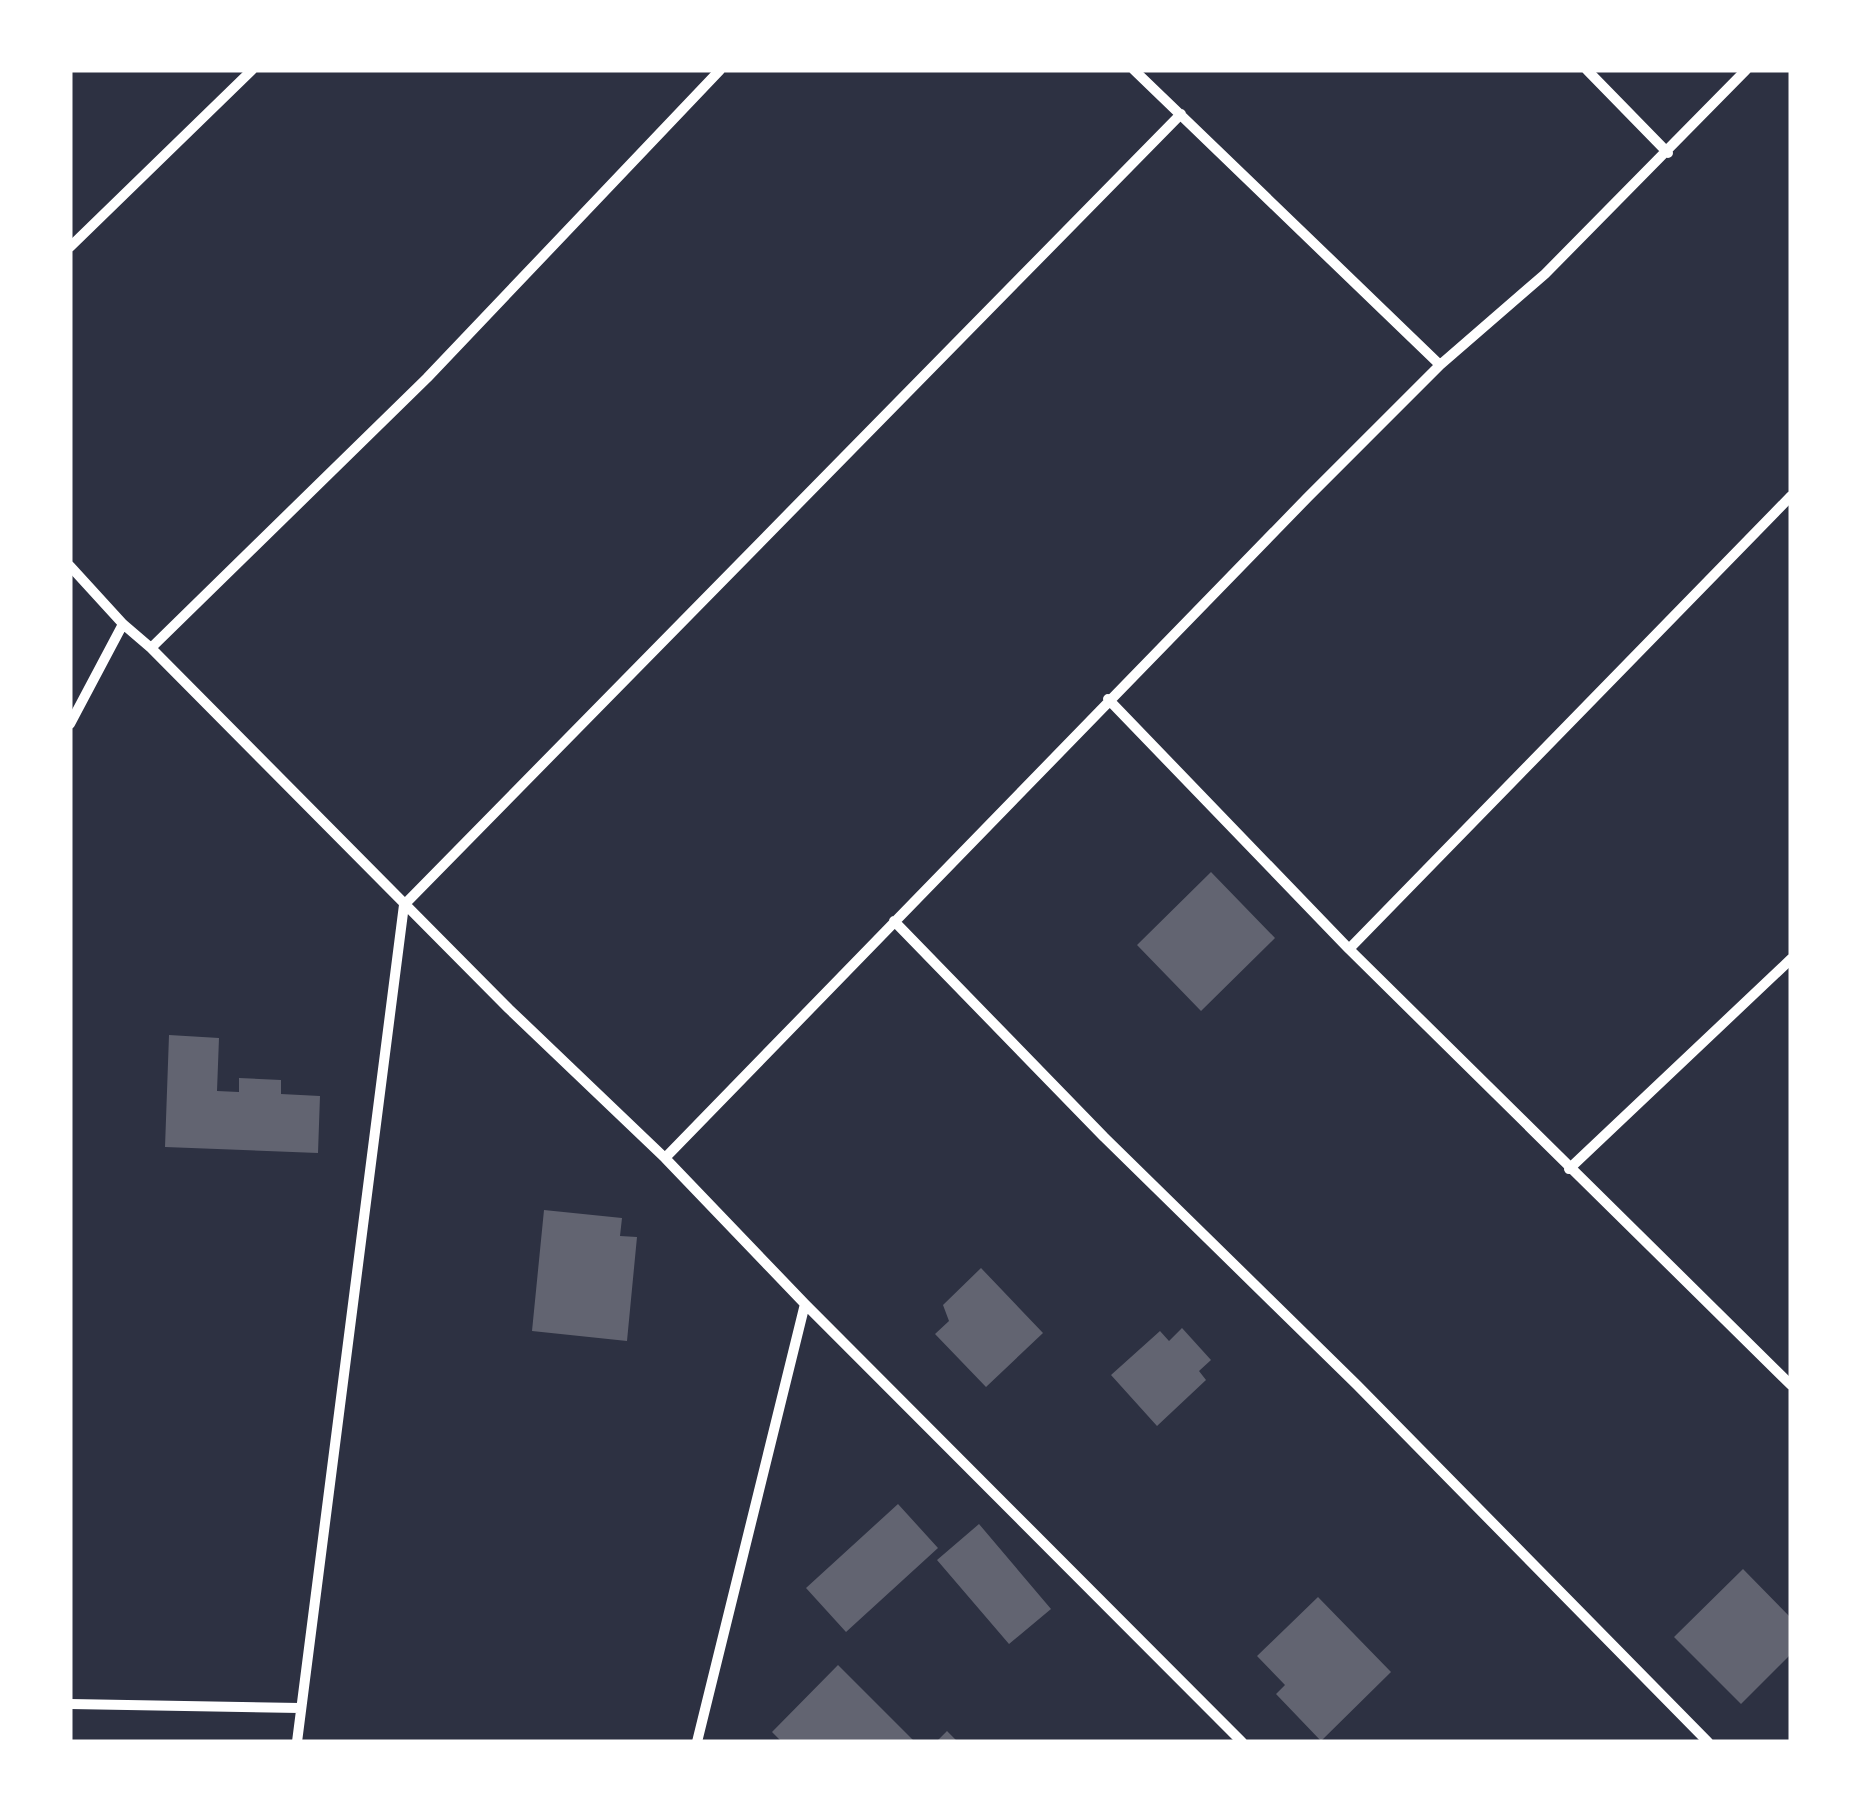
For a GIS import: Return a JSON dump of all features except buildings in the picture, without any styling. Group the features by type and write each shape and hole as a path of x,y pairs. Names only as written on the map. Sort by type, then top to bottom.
{"street":[{"path":"70,247 252,70"},
{"path":"151,648 427,378 720,70"},
{"path":"1134,70 1440,365"},
{"path":"1586,70 1668,153"},
{"path":"665,1158 1108,699 1440,365 1546,274 1746,70"},
{"path":"297,1742 404,905 1181,114"},
{"path":"1350,949 1791,496"},
{"path":"70,566 404,905 665,1158 805,1304 1242,1742"},
{"path":"70,724 123,624"},
{"path":"1108,699 1350,949 1791,1386"},
{"path":"894,921 1708,1742"},
{"path":"1569,1169 1791,959"},
{"path":"697,1742 805,1304"},
{"path":"70,1704 300,1708"}]}
